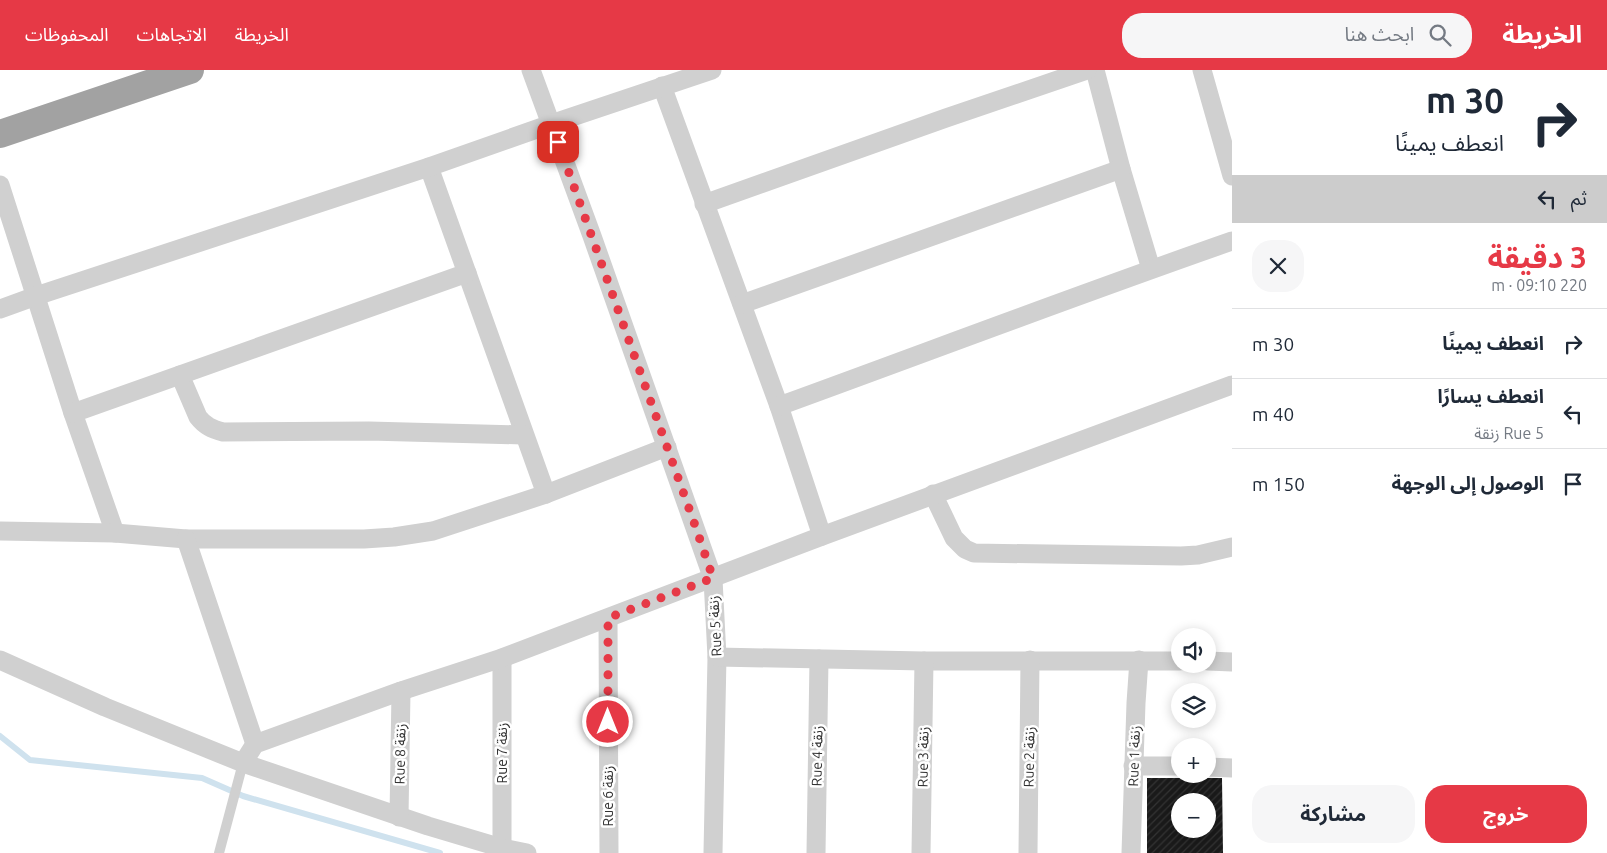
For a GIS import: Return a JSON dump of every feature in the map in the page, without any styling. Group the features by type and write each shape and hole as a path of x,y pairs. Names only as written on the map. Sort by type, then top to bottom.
{"highway":[{"path":"0,134 190,70"}],"street":[{"name":"Rue 5 زنقة","path":"531,70 713,578 717,656 713,853"},
{"path":"0,309 429,167 712,70"},
{"path":"704,204 1087,70"},
{"path":"1095,70 1121,169 1151,269"},
{"path":"1202,70 1232,176"},
{"path":"662,86 779,406 822,536"},
{"path":"429,167 523,435 546,494"},
{"path":"742,304 1121,169"},
{"path":"0,185 73,413 115,533"},
{"path":"779,406 1232,241"},
{"path":"73,413 467,273"},
{"path":"180,375 202,423 223,432 369,431 523,435"},
{"path":"243,763 255,744 401,691 502,658 933,494 1232,385"},
{"path":"0,532 115,533 186,539 364,539 415,534 433,531 546,494 667,447"},
{"path":"933,494 954,538 959,545 974,553 1181,556 1212,552 1232,546"},
{"path":"186,539 255,744"},
{"name":"Rue 6 زنقة","path":"608,618 608,853"},
{"path":"717,656 924,661 1171,661"},
{"name":"Rue 7 زنقة","path":"502,658 502,848"},
{"name":"Rue 4 زنقة","path":"816,853 819,659"},
{"path":"0,660 105,707 243,763 399,817 502,848 527,853"},
{"name":"Rue 2 زنقة","path":"1028,853 1030,660"},
{"name":"Rue 1 زنقة","path":"1131,853 1133,766 1140,660"},
{"name":"Rue 3 زنقة","path":"921,853 924,661"},
{"path":"1216,661 1232,662"},
{"name":"Rue 8 زنقة","path":"399,817 401,691"},
{"path":"1133,766 1171,766"},
{"path":"1216,767 1232,768"}],"lane":[{"path":"219,853 243,763"}],"building":[{"path":"1147,778 1171,778 1171,783 1216,783 1216,778 1222,778 1223,853 1147,853"}],"waterway":[{"path":"0,736 30,760 202,778 243,796 440,853"}],"route":[{"path":"558,142 713,578 608,618 608,722"}]}
